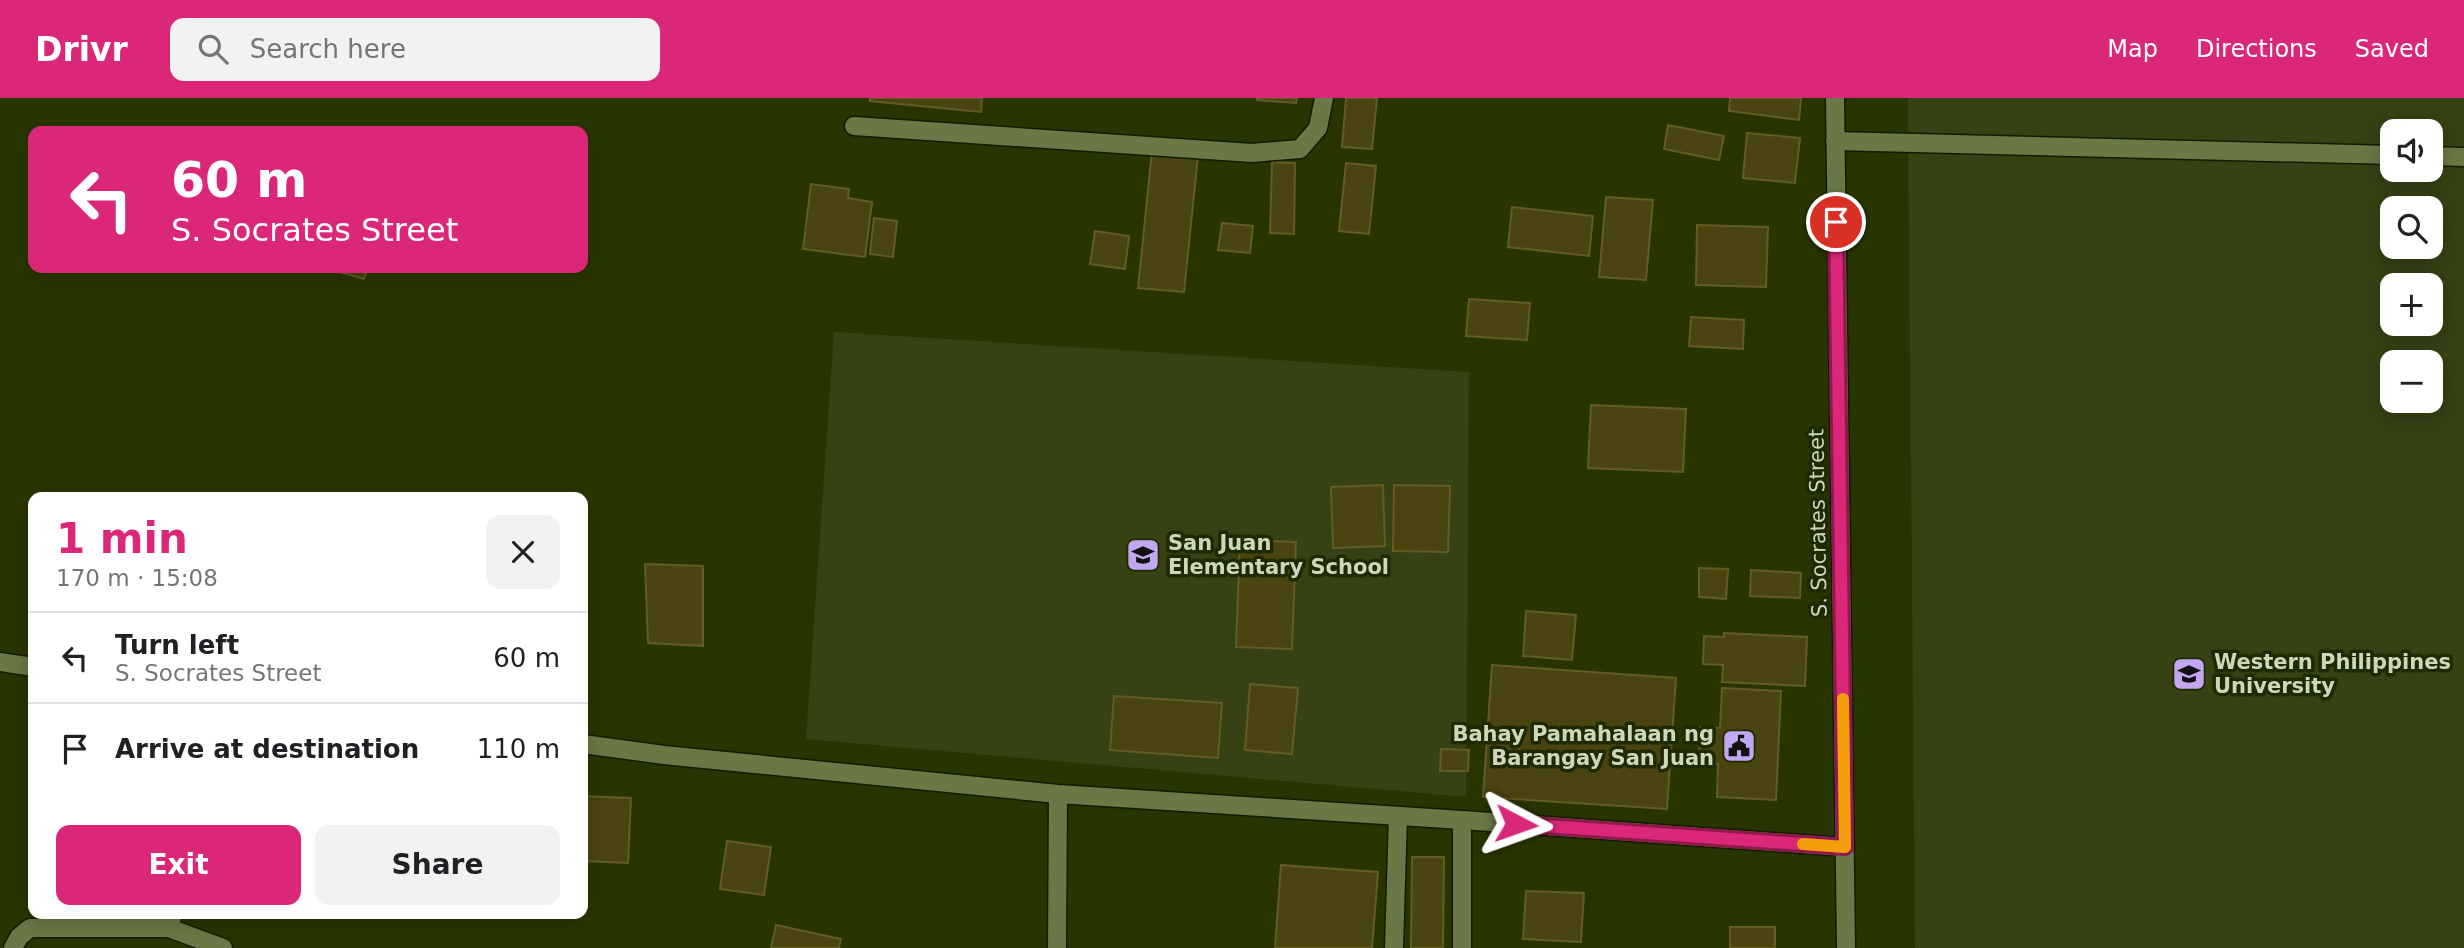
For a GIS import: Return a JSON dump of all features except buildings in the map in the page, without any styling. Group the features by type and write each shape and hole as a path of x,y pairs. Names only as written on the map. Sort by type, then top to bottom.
{"street":[{"path":"854,126 1252,153 1300,149 1318,128 1324,98"},
{"name":"S. Socrates Street","path":"1835,98 1846,948"},
{"path":"1835,141 2380,155"},
{"path":"2443,156 2464,157"},
{"path":"0,662 28,666"},
{"path":"588,745 664,755 1058,794 1845,847"},
{"path":"1057,948 1058,794"},
{"path":"1394,948 1398,816"},
{"path":"1462,820 1462,948"},
{"path":"13,948 19,937 30,928 171,921 223,948"}],"shaded area":[{"name":"Western Philippines University","path":"1908,98 2464,98 2464,948 1915,948"},
{"name":"San Juan Elementary School","path":"834,332 1469,372 1466,797 806,739"}],"slow traffic":[{"path":"1803,844 1845,847 1843,699"}],"place":[{"name":"San Juan Elementary School","path":"1143,555"},
{"name":"Western Philippines University","path":"2189,674"},
{"name":"Bahay Pamahalaan ng Barangay San Juan","path":"1739,746"}],"route":[{"path":"1516,824 1845,847 1836,222"}]}
